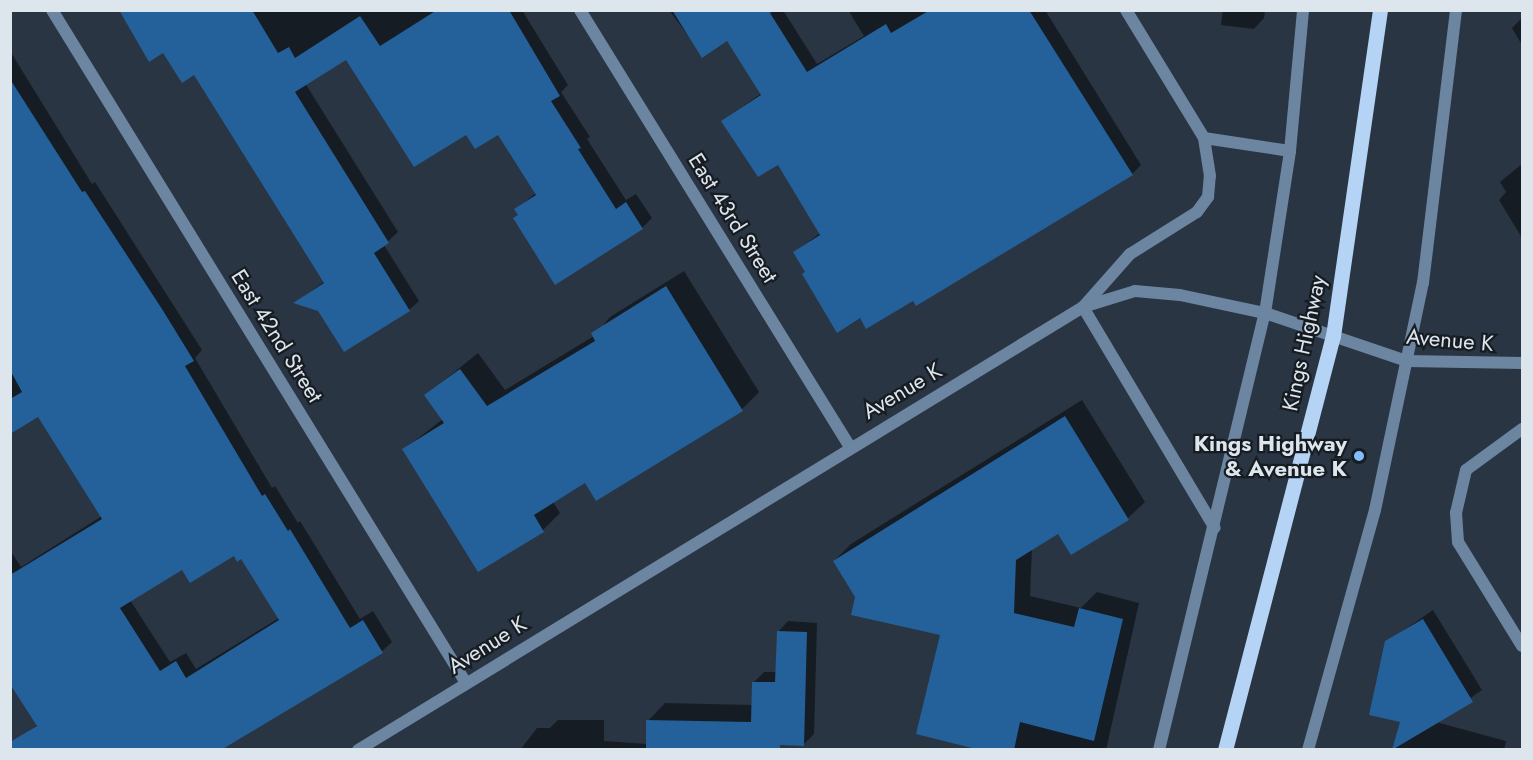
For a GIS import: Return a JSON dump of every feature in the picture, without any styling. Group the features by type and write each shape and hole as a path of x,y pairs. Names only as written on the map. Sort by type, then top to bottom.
{"main road":[{"name":"Kings Highway","path":"1225,750 1333,336 1380,10"}],"street":[{"name":"East 42nd Street","path":"51,10 466,683"},
{"name":"East 43rd Street","path":"580,10 850,447"},
{"path":"1126,10 1204,138 1210,176 1208,197 1197,212 1130,254 1083,307 1215,528"},
{"name":"Kings Highway","path":"1159,750 1215,528 1265,313 1290,151 1303,10"},
{"path":"1308,750 1375,510 1426,267 1455,10"},
{"path":"1204,138 1290,151"},
{"name":"Avenue K","path":"358,750 850,447 1083,307 1135,291 1180,295 1265,313 1407,361 1522,363"},
{"path":"1522,429 1466,470 1456,513 1458,542 1522,646"}],"building":[{"path":"119,10 252,10 278,53 289,47 295,58 360,16 380,46 437,10 509,10 560,96 551,101 581,148 578,149 616,209 626,202 643,229 555,285 513,218 518,215 514,209 536,195 498,135 475,149 466,135 414,167 346,60 295,92 389,243 374,253 410,311 344,352 318,311 293,303 324,283 194,75 182,83 163,53 149,62"},
{"path":"672,10 774,10 770,13 807,72 886,24 891,33 930,10 1029,10 1133,175 916,306 913,301 866,329 860,318 837,333 802,274 805,272 793,252 820,235 778,165 758,177 721,121 761,95 727,41 702,58"},
{"path":"10,79 194,361 185,366 262,496 265,494 288,531 290,529 350,628 363,620 383,653 221,750 10,750 10,742 37,726 10,684 10,575 102,519 38,417 10,434 10,399 22,392 10,370","holes":["234,556 237,562 241,559 279,620 186,678 176,661 160,671 120,608 182,570 190,583"]},
{"path":"666,286 743,411 596,501 585,483 534,515 544,532 478,572 402,449 444,423 424,395 460,369 487,406 595,341 591,333"},
{"path":"1065,416 1129,520 1071,555 1058,534 1016,560 1014,613 1074,627 1079,608 1123,619 1094,741 1020,722 1014,750 980,750 916,734 940,635 851,615 855,597 833,561"},
{"path":"1423,619 1473,702 1392,750 1400,722 1369,715 1385,641"},
{"path":"777,631 807,632 804,746 780,745 780,750 646,750 646,720 751,722 752,682 775,682"}],"place":[{"name":"Kings Highway & Avenue K","path":"1359,456"}]}
